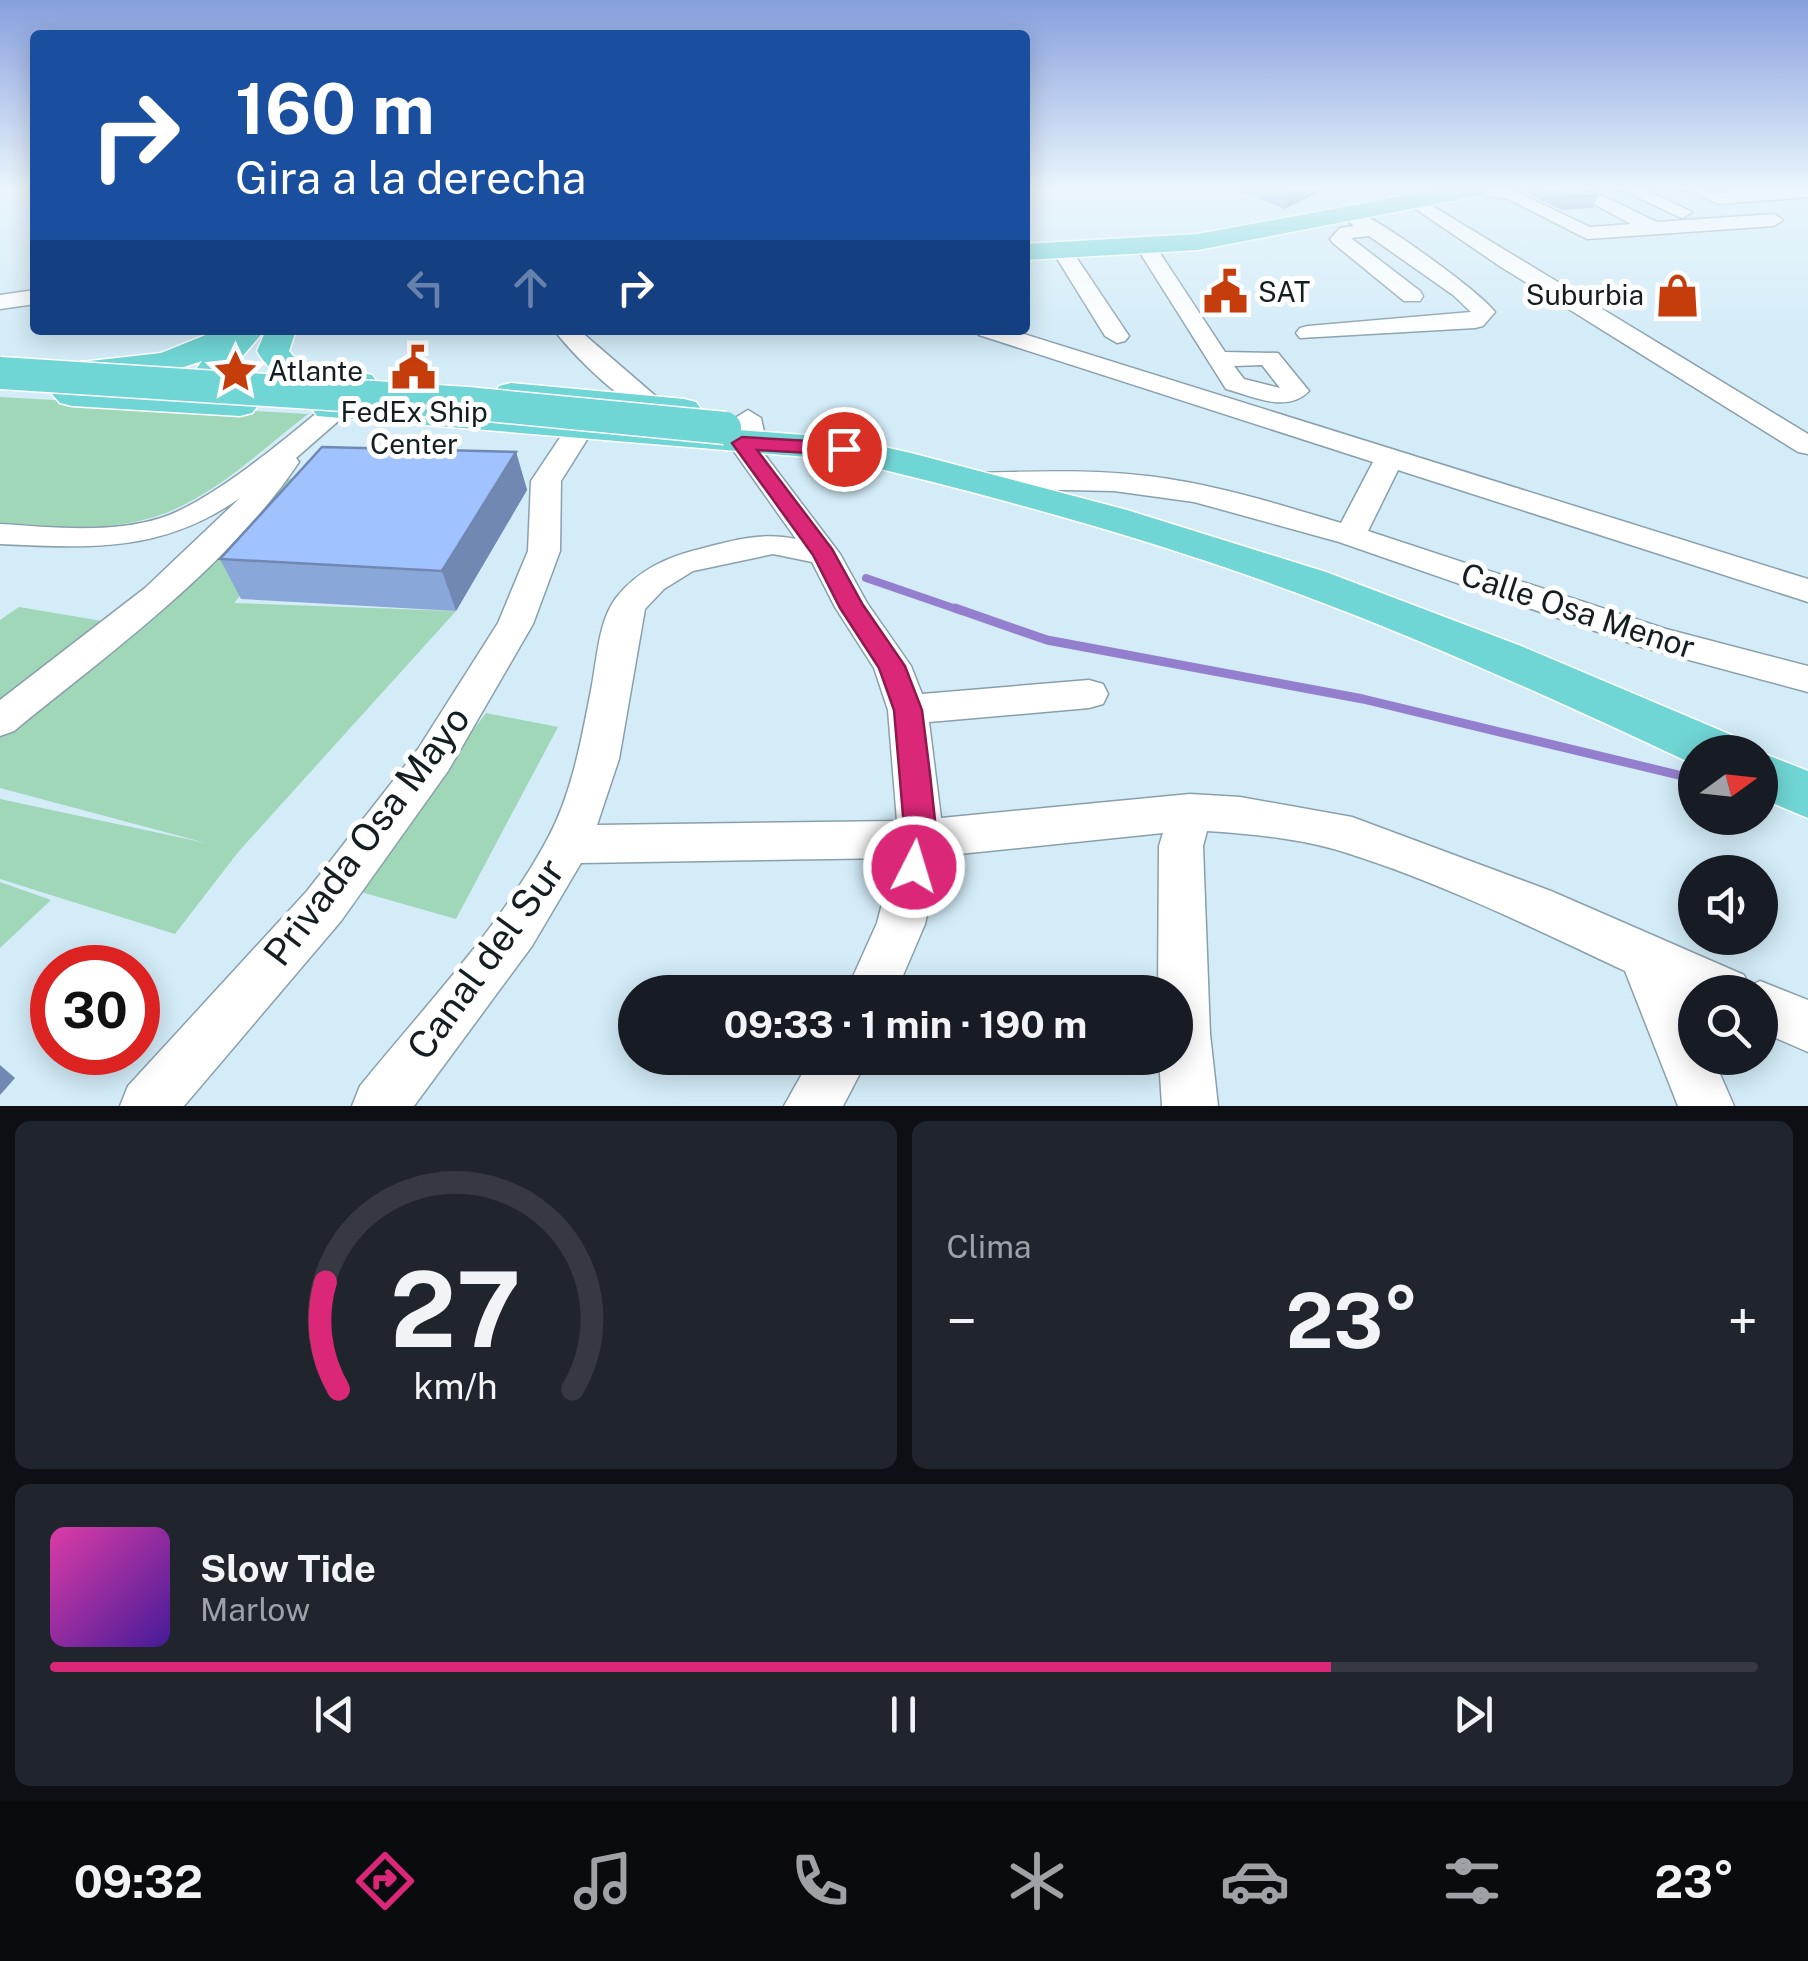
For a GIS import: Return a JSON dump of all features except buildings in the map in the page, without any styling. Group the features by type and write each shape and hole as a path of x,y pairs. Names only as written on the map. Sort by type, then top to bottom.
{"main road":[{"path":"1030,243 1106,240"},
{"path":"1030,252 1147,248 1218,240"},
{"path":"72,380 157,365 200,352 231,335"},
{"path":"245,335 219,359 206,385 224,397 262,406"},
{"path":"0,363 109,390 158,381 219,359 258,335"},
{"path":"279,335 274,351 282,366 310,378 650,404 741,430"},
{"path":"0,373 467,402 741,430 844,449 1160,533 1374,606 1678,735"},
{"path":"16,388 71,380 78,375 72,380"},
{"path":"72,380 72,396 334,410 579,430 741,430"},
{"path":"1778,782 1808,796"}],"street":[{"path":"1340,240 1412,296"},
{"path":"1308,333 1475,321 1484,312 1460,290 1386,240"},
{"path":"1477,240 1508,263 1802,438"},
{"path":"1147,248 1218,359 1234,384 1291,395 1296,391 1279,357 1218,359"},
{"path":"1063,252 1116,336"},
{"path":"1508,263 1510,273 1808,462"},
{"path":"0,302 30,299"},
{"path":"571,335 606,370 650,404"},
{"path":"1003,335 1808,592"},
{"path":"0,534 92,538 169,526 204,508 296,446 356,391 390,384"},
{"name":"Privada Osa Mayo","path":"148,1106 324,906 432,760 514,624 544,552 546,480 579,430"},
{"path":"741,430 824,554 852,608 892,666 908,710 921,839 901,924 878,975"},
{"path":"0,721 157,596 267,488 296,446"},
{"path":"1350,536 1390,458"},
{"name":"Calle Osa Menor","path":"976,482 1065,479 1193,492 1350,536 1667,642 1808,679"},
{"name":"Canal del Sur","path":"380,1106 515,930 568,844 598,758 620,634 629,605 652,581 681,564 773,544 824,554"},
{"path":"908,710 1089,694"},
{"path":"568,844 921,839 1190,812 1240,815 1352,835 1534,906 1684,975"},
{"path":"1180,975 1181,846 1190,812"},
{"path":"1645,959 1706,1106"},
{"path":"1778,1014 1808,1026"},
{"path":"812,1106 831,1075"},
{"path":"1186,1075 1190,1106"}],"green space":[{"path":"0,397 308,414 235,472 196,498 154,517 116,525 77,527 0,523"},
{"path":"272,478 337,480 234,603 456,611 239,851 175,934 0,879 0,799 206,843 0,788 0,722"},
{"path":"19,607 102,621 0,703 0,620"},
{"path":"486,713 558,727 456,919 354,890"},
{"path":"0,882 51,900 0,948"}],"waterway":[{"path":"866,578 962,611"},
{"path":"955,608 1047,640 1363,699 1678,775"}],"place":[{"name":"SAT","path":"1225,292"},
{"name":"Suburbia","path":"1677,295"},
{"name":"FedEx Ship Center","path":"414,367"},
{"name":"Atlante","path":"235,371"}],"route":[{"path":"844,449 742,443 824,554 852,608 892,666 908,710 916,774 921,839 914,867"}]}
